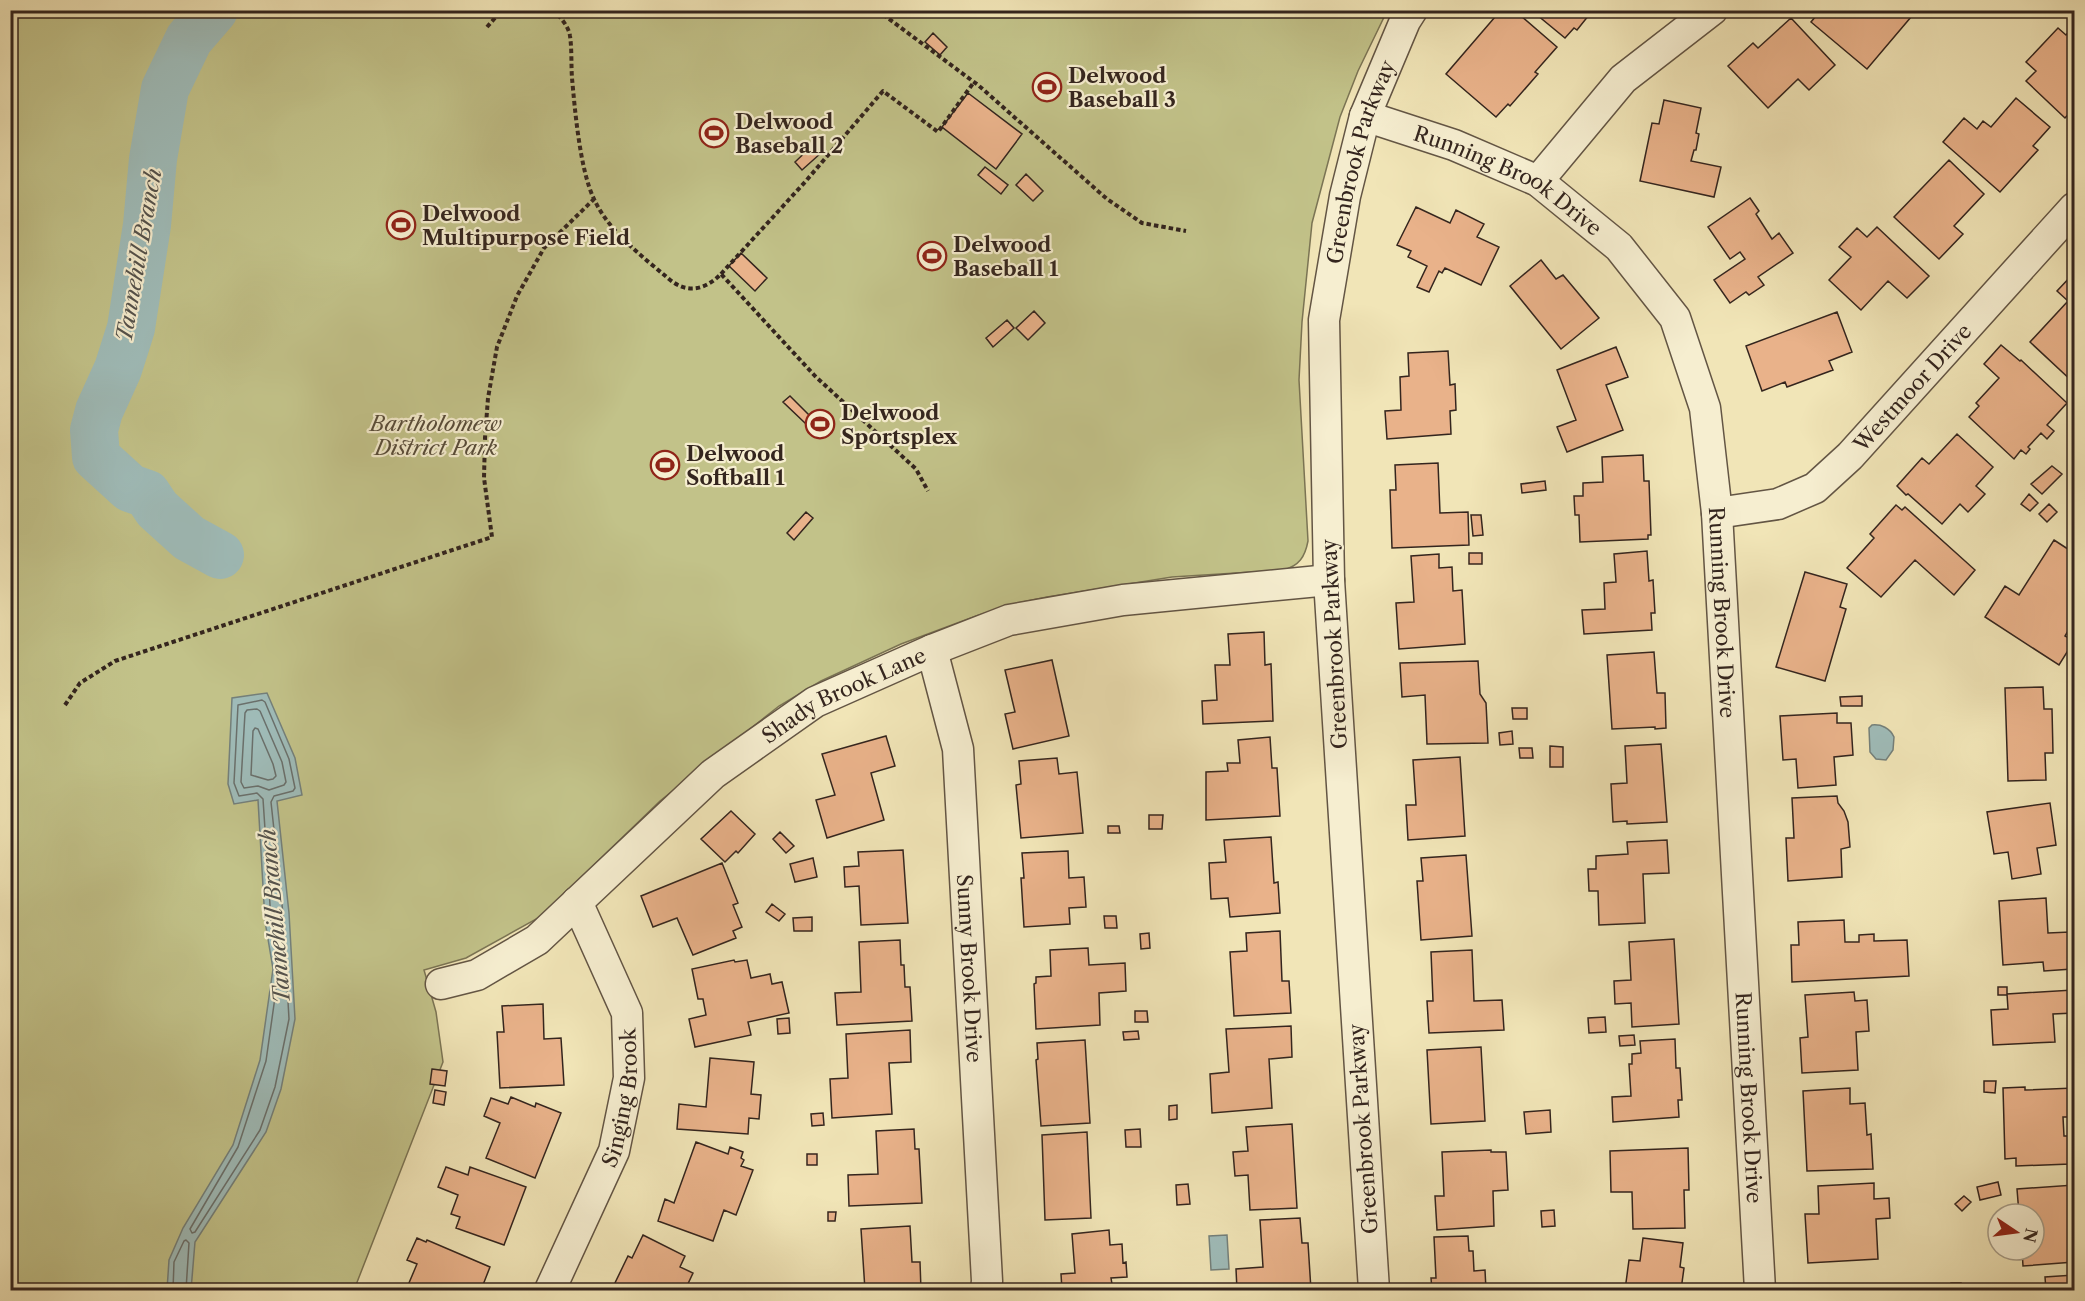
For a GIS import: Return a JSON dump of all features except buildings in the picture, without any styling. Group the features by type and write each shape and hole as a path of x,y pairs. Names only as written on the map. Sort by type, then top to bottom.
{"street":[{"name":"Greenbrook Parkway","path":"1374,1290 1329,580 1324,320 1345,196 1365,116 1405,21 1412,10"},
{"path":"1538,181 1623,79 1712,10"},
{"name":"Running Brook Drive","path":"1365,116 1454,145 1538,181 1619,247 1675,318 1706,408 1717,513 1760,1290"},
{"name":"Westmoor Drive","path":"1717,513 1778,504 1815,488 1850,456 2074,208"},
{"name":"Shady Brook Lane","path":"441,984 477,975 537,940 713,774 815,702 932,650 1010,620 1112,602 1329,580"},
{"name":"Sunny Brook Drive","path":"932,650 958,749 986,1290"},
{"name":"Singing Brook","path":"550,1290 614,1151 629,1078 627,1013 578,902"}],"path":[{"path":"487,27 502,10"},
{"path":"552,10 570,34 572,78 580,142 594,200 624,238 674,284 695,290 705,287 722,274 883,92 938,132 974,82"},
{"path":"877,10 974,82 1107,199 1142,223 1186,231"},
{"path":"65,705 80,683 115,661 492,537 484,478 488,398 496,347 517,296 544,248 594,200"},
{"path":"722,274 815,376 916,469 928,491"}],"green space":[{"name":"Bartholomew District Park","path":"10,11 1387,11 1358,71 1340,117 1312,223 1299,380 1308,541 1305,552 1297,563 1283,570 1172,577 1013,604 901,644 821,681 779,706 660,801 540,917 466,958 424,970 436,1012 443,1062 354,1290 11,1290"}],"water":[{"path":"267,693 295,758 302,795 277,801 289,913 295,1019 281,1089 266,1132 195,1242 191,1290 167,1290 169,1260 183,1228 233,1145 260,1060 273,969 265,921 258,800 234,804 228,784 232,698"},
{"path":"1872,725 1885,727 1894,737 1893,750 1886,760 1876,759 1870,752 1869,728"},
{"path":"1227,1235 1229,1269 1211,1270 1209,1236"}],"waterway":[{"name":"Tannehill Branch","path":"214,10 189,39 165,89 153,159 147,225 131,328 94,430 96,457 130,488 147,494 157,509 189,538 220,555"}],"place":[{"name":"Delwood Baseball 3","path":"1047,87"},
{"name":"Delwood Baseball 2","path":"714,133"},
{"name":"Delwood Multipurpose Field","path":"401,225"},
{"name":"Delwood Baseball 1","path":"932,256"},
{"name":"Delwood Sportsplex","path":"820,424"},
{"name":"Delwood Softball 1","path":"665,465"}]}
